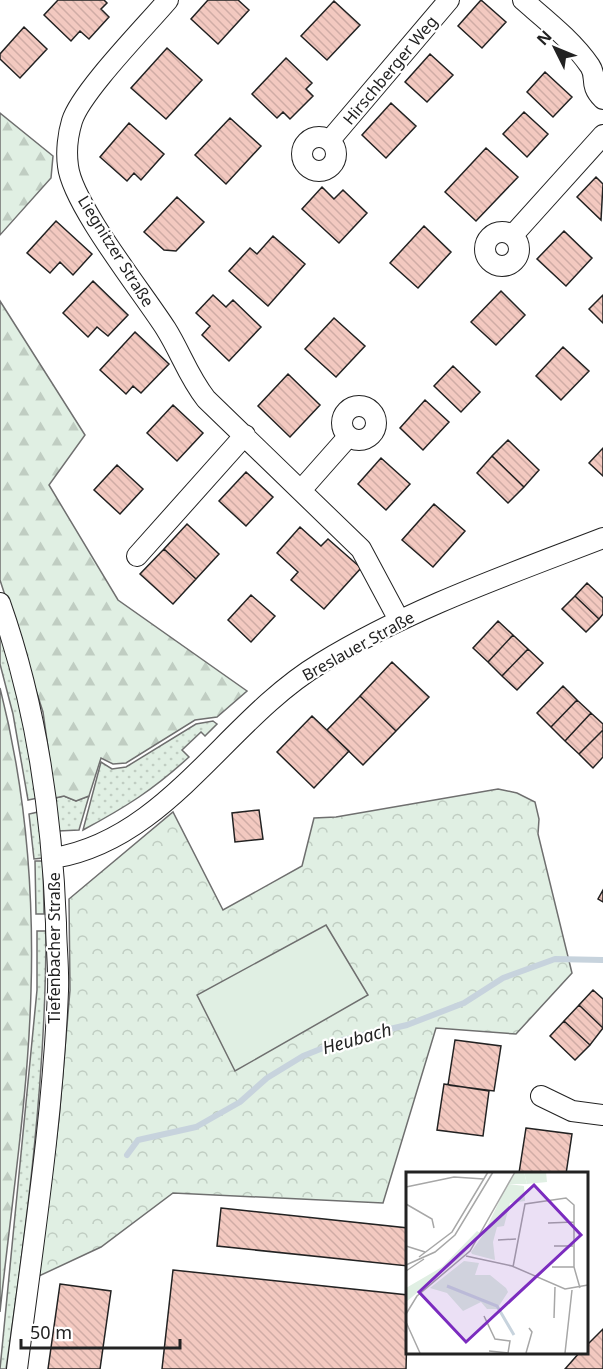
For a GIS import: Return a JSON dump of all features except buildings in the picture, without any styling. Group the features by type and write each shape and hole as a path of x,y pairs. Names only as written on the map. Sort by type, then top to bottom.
{"street":[{"name":"Liegnitzer Straße","path":"168,0 85,98 73,119 68,141 68,167 82,200 167,332 190,378 206,399 302,489 361,549 399,620"},
{"name":"Hirschberger Weg","path":"330,140 449,0"},
{"path":"523,0 597,68 593,90 603,99"},
{"path":"513,235 603,135"},
{"path":"137,555 245,435"},
{"path":"302,489 348,437"},
{"name":"Breslauer Straße","path":"54,858 96,847 133,827 162,804 279,692 320,663 399,620 603,538"},
{"name":"Tiefenbacher Straße","path":"0,603 30,714 46,800 54,858 58,990 48,1118 17,1369"},
{"path":"541,1096 573,1111 603,1115"}],"green space":[{"path":"0,113 53,156 51,178 0,235"},
{"path":"0,301 85,435 49,485 118,600 247,691 217,717 195,720 126,763 113,764 101,758 89,796 76,801 64,796 55,798 43,712 0,580"},
{"path":"0,623 25,716 38,798 28,800 13,714 0,664"},
{"path":"0,688 22,800 29,877 32,953 26,1071 0,1312"},
{"path":"213,721 217,724 205,736 201,732 182,750 189,757 176,769 139,797 83,830 101,762 112,769 126,767 196,724"},
{"path":"498,789 517,793 535,802 539,819 538,834 572,973 516,1034 436,1028 383,1203 173,1193 101,1247 39,1276 59,1119 70,990 69,899 173,812 223,910 302,866 314,818 336,817"},
{"path":"64,796 76,801 89,796 79,830 58,831 55,798"},
{"path":"38,812 43,858 34,859 29,814"},
{"path":"35,861 43,861 44,914 36,914"},
{"path":"326,925 368,995 235,1071 197,995"},
{"path":"37,931 46,931 39,1096 28,1205 6,1369 0,1369 37,990"}],"waterway":[{"name":"Heubach","path":"127,1155 138,1140 196,1127 240,1102 267,1078 303,1056 343,1040 407,1025 464,1003 503,978 555,959 603,960"}]}
